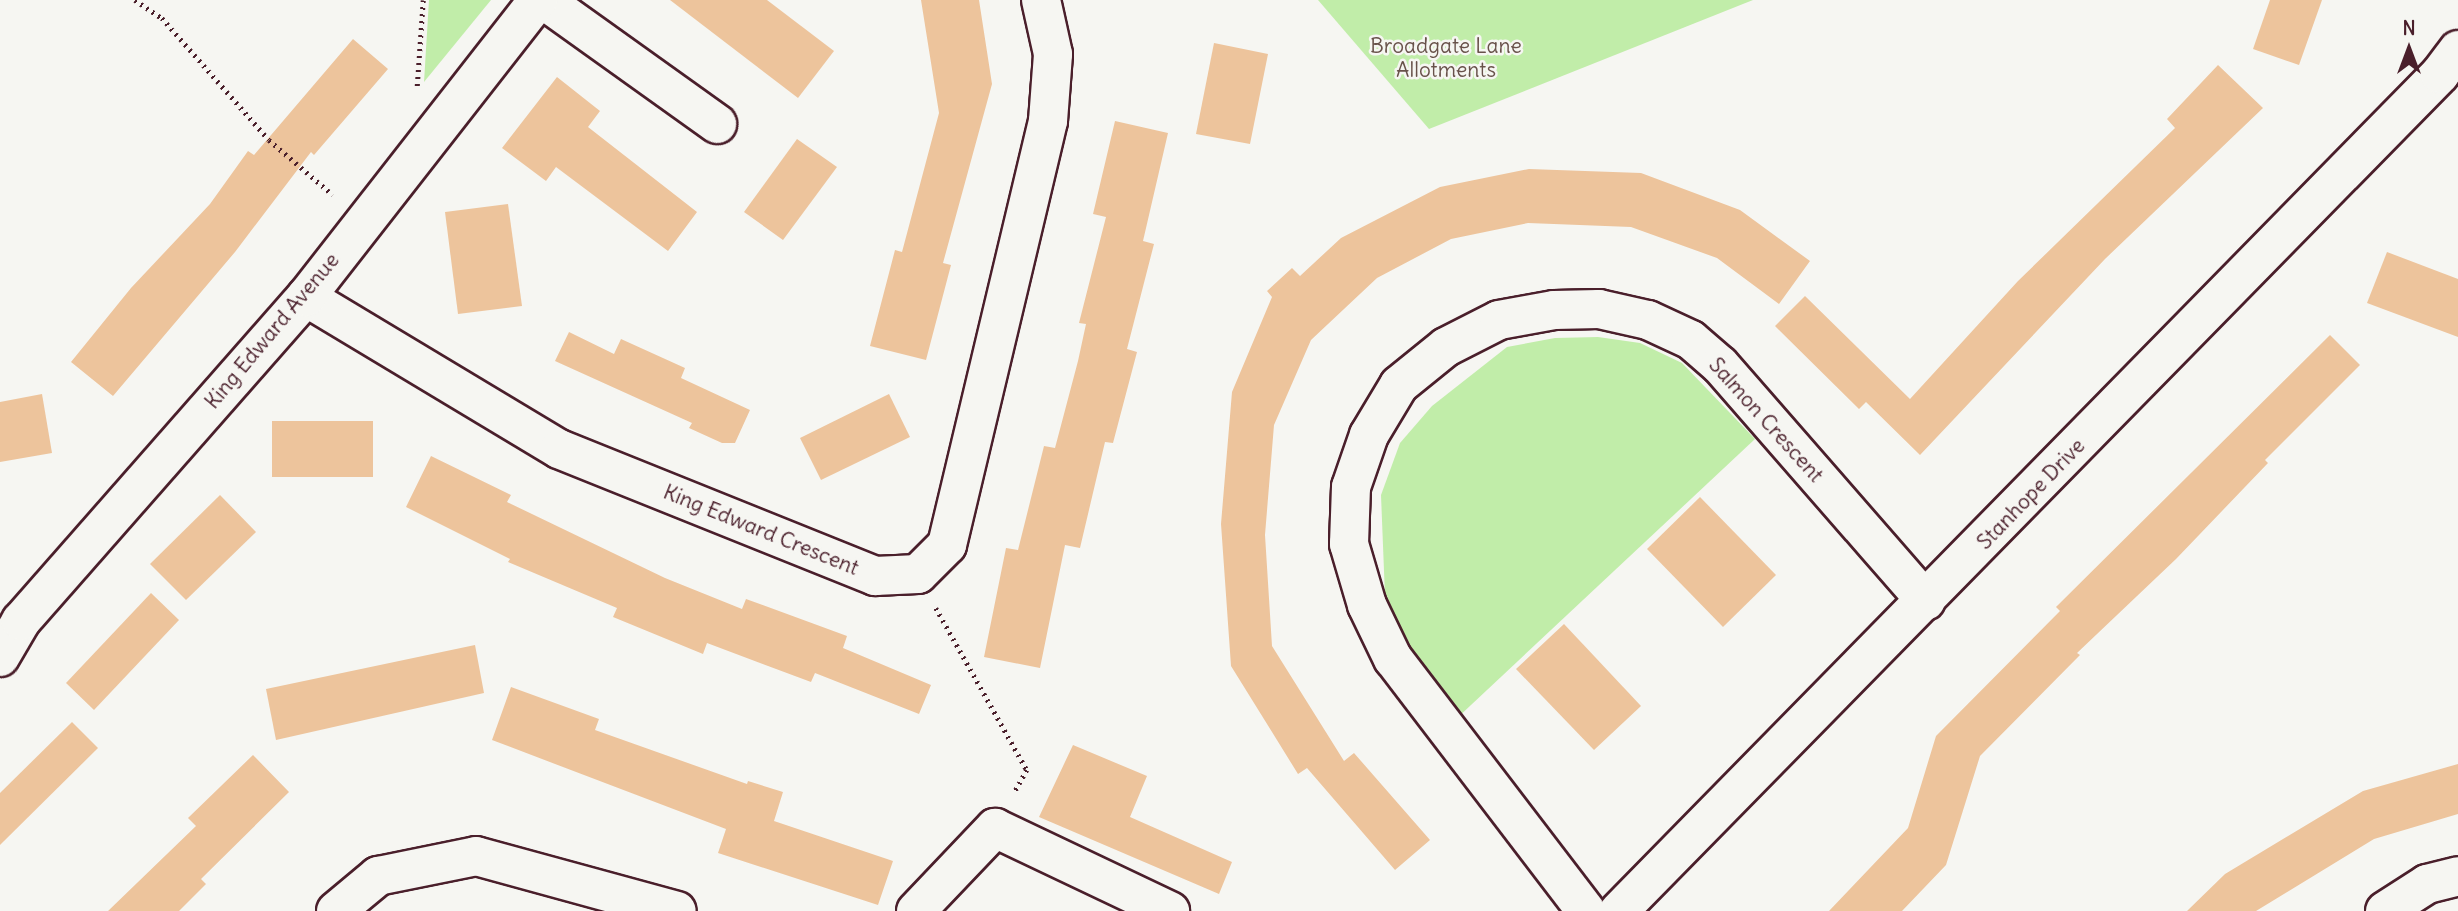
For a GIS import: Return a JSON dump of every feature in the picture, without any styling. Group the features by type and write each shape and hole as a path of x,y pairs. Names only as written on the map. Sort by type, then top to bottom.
{"street":[{"name":"King Edward Avenue","path":"0,657 11,608 306,297 538,0"},
{"path":"544,0 717,124"},
{"path":"918,574 947,545 1048,121 1053,54 1041,0"},
{"name":"Stanhope Drive","path":"1619,911 2452,69"},
{"name":"King Edward Crescent","path":"306,297 559,449 875,576 918,574"},
{"name":"Salmon Crescent","path":"1587,911 1393,659 1367,606 1349,544 1352,487 1369,435 1399,385 1446,347 1499,320 1554,310 1600,309 1648,320 1691,340 1720,365 1926,601"},
{"path":"916,911 995,828 1170,911"},
{"path":"336,911 378,876 476,856 677,911"},
{"path":"2385,911 2427,884 2458,876"}],"path":[{"path":"135,0 162,18 269,140 329,192"},
{"path":"422,0 416,92 422,149"},
{"path":"918,574 1027,770 995,828"}],"green space":[{"path":"429,0 491,0 424,82"},
{"name":"Broadgate Lane Allotments","path":"1318,0 1753,0 1429,129"},
{"path":"1598,337 1640,343 1682,363 1755,439 1455,720 1402,636 1385,596 1381,495 1400,443 1432,406 1507,347 1555,338"}],"building":[{"path":"670,0 767,0 834,51 798,98"},
{"path":"921,0 979,0 992,84 943,263 951,265 926,360 870,346 895,250 902,252 939,113"},
{"path":"2270,0 2322,0 2299,65 2253,49"},
{"path":"353,39 388,69 314,155 311,152 235,252 113,396 71,362 131,288 210,204 248,151 254,155"},
{"path":"1214,43 1268,54 1250,144 1196,134"},
{"path":"2218,65 2263,108 2105,259 1920,455 1866,402 1859,409 1775,326 1805,296 1910,399 2018,281 2175,128 2167,119"},
{"path":"557,77 600,111 588,127 697,212 668,251 556,167 546,181 502,148"},
{"path":"1115,121 1168,133 1143,241 1154,244 1127,349 1137,352 1113,443 1105,442 1080,548 1065,545 1040,668 984,657 1006,548 1018,550 1044,446 1055,448 1078,361 1086,324 1079,323 1106,217 1093,214"},
{"path":"797,139 837,167 783,240 744,212"},
{"path":"1529,169 1641,173 1740,210 1810,261 1779,304 1717,258 1631,227 1528,223 1451,239 1377,278 1311,340 1274,425 1265,535 1272,646 1344,761 1354,753 1430,840 1395,870 1307,768 1298,774 1231,666 1221,524 1232,392 1272,297 1267,291 1292,268 1300,276 1341,238 1440,187"},
{"path":"508,204 522,306 458,314 445,212"},
{"path":"2387,252 2458,279 2458,337 2367,303"},
{"path":"569,332 614,354 621,339 685,368 681,378 750,410 735,443 722,443 689,428 692,423 555,361"},
{"path":"2330,335 2360,365 2265,460 2268,463 2176,559 2077,653 2080,655 1980,756 1946,865 1902,911 1829,911 1908,828 1936,736 2060,611 2056,607"},
{"path":"42,394 52,453 0,462 0,402"},
{"path":"889,394 910,437 821,480 800,438"},
{"path":"272,421 373,421 373,477 272,477"},
{"path":"431,456 511,495 507,502 665,578 742,609 746,599 847,636 843,648 931,685 919,714 815,673 811,682 707,643 703,654 613,617 617,608 508,562 510,559 406,507"},
{"path":"220,495 256,532 186,600 150,564"},
{"path":"1700,497 1776,575 1723,627 1647,549"},
{"path":"151,593 179,620 94,710 66,683"},
{"path":"1564,624 1641,706 1594,750 1516,669"},
{"path":"475,645 484,693 276,740 266,689"},
{"path":"511,687 599,719 595,730 747,784 748,781 783,792 774,821 893,861 878,905 718,853 726,829 492,740"},
{"path":"72,722 98,748 0,845 0,793"},
{"path":"1073,745 1147,776 1130,817 1232,862 1219,894 1039,817"},
{"path":"253,755 289,792 201,879 206,884 179,911 108,911 196,826 188,818"},
{"path":"2458,764 2458,814 2374,839 2256,911 2187,911 2225,874 2363,791"}]}
